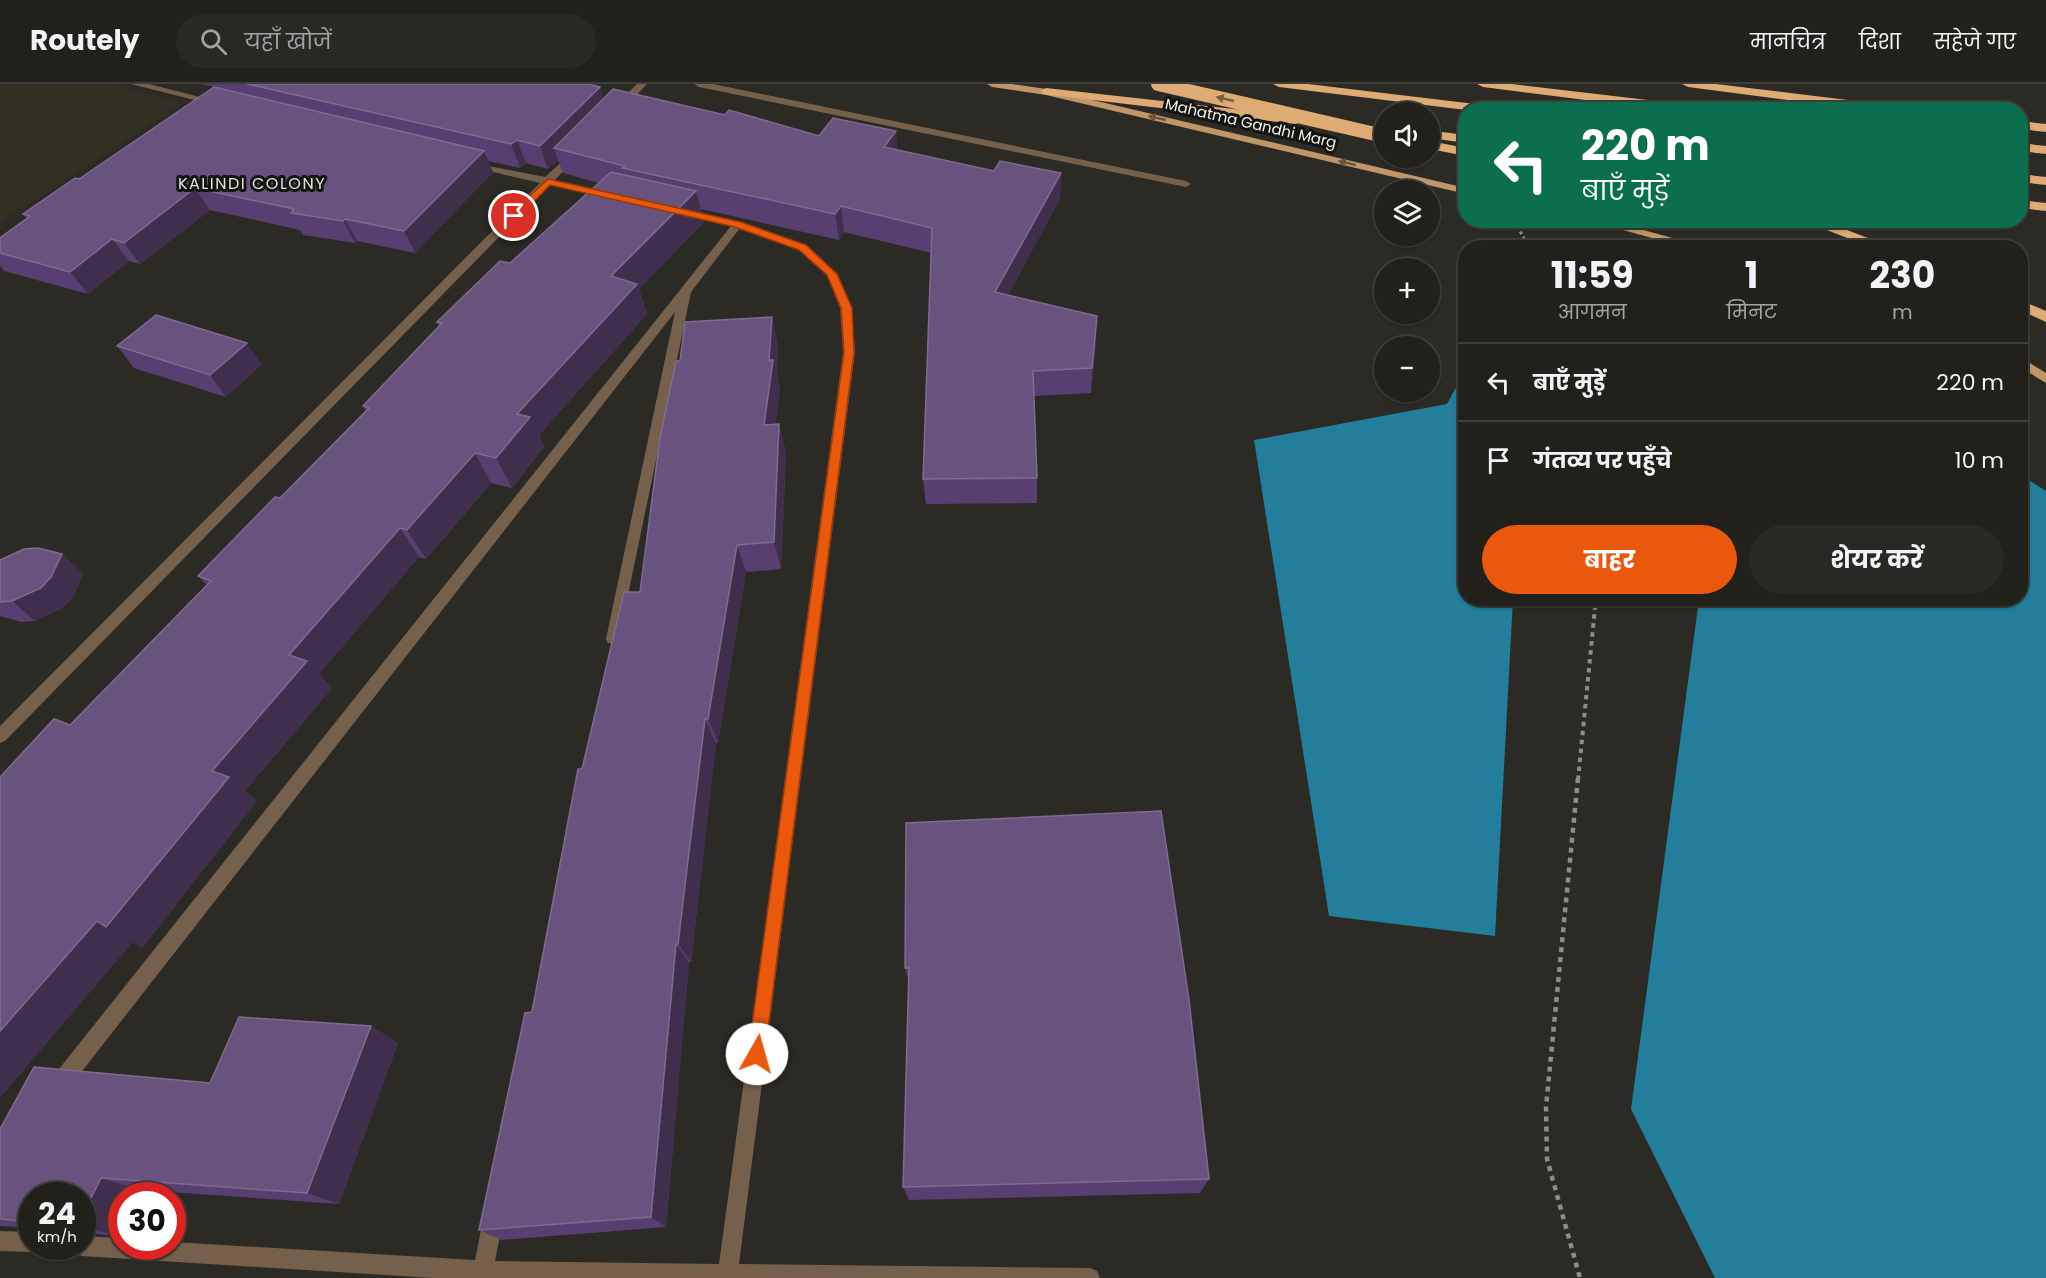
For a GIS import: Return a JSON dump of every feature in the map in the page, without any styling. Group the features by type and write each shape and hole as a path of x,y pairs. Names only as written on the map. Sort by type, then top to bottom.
{"highway":[{"path":"1158,84 1374,133"},
{"path":"1279,84 1458,106"},
{"path":"1483,84 1633,102"},
{"path":"1688,84 1833,102"},
{"path":"1046,92 1374,129"},
{"path":"2028,126 2046,128"},
{"path":"1440,136 1458,138"},
{"path":"1440,147 1458,150"},
{"path":"2028,148 2046,150"},
{"path":"2028,179 2046,181"},
{"path":"2028,205 2046,207"},
{"path":"1830,228 1865,240"},
{"path":"2028,308 2046,317"}],"main road":[{"name":"Mahatma Gandhi Marg","path":"992,84 1046,92 1458,189"},
{"path":"1624,228 1672,240"},
{"path":"2028,367 2046,379"}],"street":[{"path":"136,84 228,106"},
{"path":"611,117 642,84"},
{"path":"699,84 1186,184"},
{"path":"0,736 587,141"},
{"path":"457,160 626,199"},
{"path":"671,209 738,224 803,247 832,274 846,308 849,352 728,1273"},
{"path":"52,1093 738,224"},
{"path":"610,652 685,289"},
{"path":"483,1271 497,1201"},
{"path":"0,1240 18,1241"},
{"path":"96,1247 483,1271 1090,1278"}],"path":[{"path":"1580,1278 1546,1159 1546,1107 1569,855 1588,696 1595,606"}],"shaded area":[{"path":"0,84 113,84 183,104 0,223"}],"water":[{"path":"1458,384 1458,606 1513,606 1495,936 1329,916 1254,440 1447,404"},
{"path":"2028,479 2046,491 2046,1278 1715,1278 1631,1109 1698,606 2028,606"}],"building":[{"path":"247,84 587,84 600,87 540,146 517,140 511,144"},
{"path":"214,87 484,151 404,231 345,219 343,221 291,213 294,209 195,188 124,243 112,239 70,272 0,253 0,238 30,216 23,214 75,178 79,179"},
{"path":"613,89 725,115 729,110 819,136 833,118 896,131 884,147 994,171 1000,161 1061,173 995,292 1097,316 1092,368 1033,371 1037,478 923,479 932,228 841,206 835,214 622,168 625,166 554,148"},
{"path":"611,172 696,191 611,276 637,284 517,414 530,417 496,458 475,453 407,530 400,528 289,655 307,661 212,771 229,777 106,927 97,921 0,1031 0,777 54,719 70,725 211,581 198,576 275,497 280,498 369,408 363,406 442,323 437,322 500,261 510,263"},
{"path":"156,315 247,343 210,375 117,346"},
{"path":"772,317 769,360 773,360 764,425 779,424 774,542 737,545 708,719 705,719 678,944 676,944 651,1217 479,1230 525,1013 532,1012 578,769 582,769 624,592 640,592 660,438 676,361 680,361 685,322"},
{"path":"38,548 62,554 51,577 41,588 12,601 0,602 0,560 24,549"},
{"path":"1161,811 1189,1000 1209,1179 903,1187 909,968 905,968 906,823"},
{"path":"239,1017 371,1026 307,1193 186,1184 186,1182 101,1178 96,1188 96,1182 18,1182 18,1221 0,1219 0,1129 34,1067 210,1083"}],"district":[{"name":"KALINDI COLONY","path":"252,183"}],"route":[{"path":"514,216 548,182 738,224 803,247 832,274 846,308 849,352 757,1054"}]}
